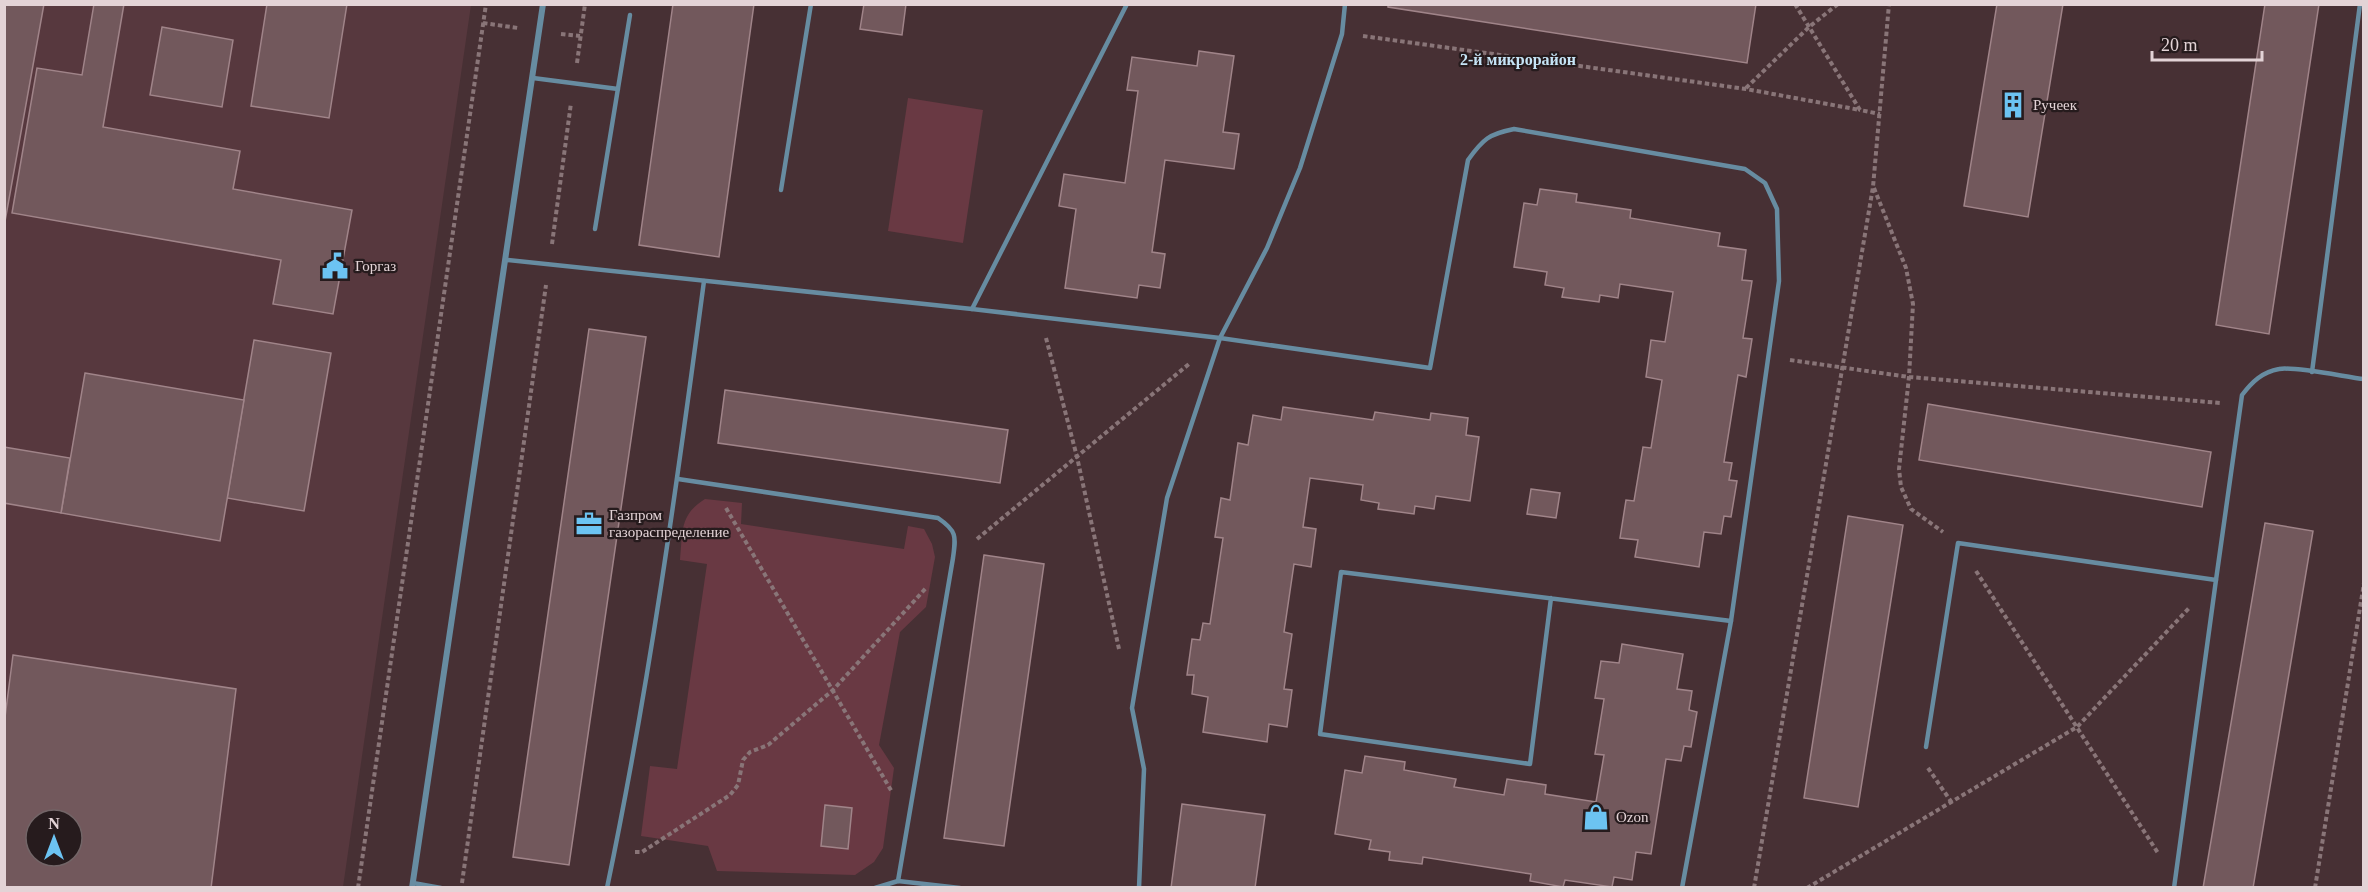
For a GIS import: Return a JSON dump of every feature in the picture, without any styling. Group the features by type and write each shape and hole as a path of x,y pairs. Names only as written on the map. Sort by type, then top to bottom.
{"street":[{"path":"412,885 507,260 543,4"}],"lane":[{"path":"780,190 811,4"},
{"path":"972,309 1127,4"},
{"path":"1139,888 1144,769 1132,708 1167,498 1220,338 1268,248 1300,168 1342,33 1346,4"},
{"path":"2312,372 2360,4"},
{"path":"596,229 630,15"},
{"path":"533,78 618,89"},
{"path":"507,260 1041,317 1220,338 1430,368 1468,160 1481,141 1496,132 1515,129 1745,169 1765,183 1777,209 1779,281 1731,621 1682,888"},
{"path":"607,888 678,479 704,281"},
{"path":"2174,888 2242,395 2263,375 2281,368 2364,379"},
{"path":"678,479 938,518 951,527 955,538 953,558 898,881"},
{"path":"1926,747 1958,543 2216,580"},
{"path":"1551,598 1530,764 1320,734 1341,572 1551,598 1731,621"},
{"path":"875,888 898,881 960,888"},
{"path":"412,885 441,888"}],"path":[{"path":"358,888 486,4"},
{"path":"462,888 585,4"},
{"path":"1795,4 1860,110"},
{"path":"1746,89 1809,27 1838,4"},
{"path":"1754,888 1874,187 1889,4"},
{"path":"1342,33 1746,89 1880,114"},
{"path":"1874,187 1906,268 1913,304 1909,376 1899,469 1901,488 1911,509 1958,543 2175,880"},
{"path":"1041,317 1077,457 1120,651"},
{"path":"614,854 642,852 730,795 738,785 743,760 750,752 768,745 833,690 953,558 1220,338"},
{"path":"1768,357 1909,376 2241,405"},
{"path":"712,484 909,820"},
{"path":"1807,888 2077,728 2216,580"},
{"path":"2315,888 2364,583"},
{"path":"1926,747 1925,761 1931,776 1952,803"}],"shaded area":[{"path":"5,5 471,5 343,887 5,888"},
{"path":"908,98 983,110 963,243 888,231"},
{"path":"705,499 742,503 741,524 904,549 908,526 924,529 932,544 935,557 926,607 900,632 879,745 894,768 883,848 874,862 855,875 717,871 708,846 641,836 650,766 677,769 707,564 680,560 682,533 686,518"}],"building":[{"path":"4,4 44,4 4,227"},
{"path":"94,4 124,4 103,127 240,151 233,189 352,210 333,314 273,304 281,260 12,213 37,68 82,75"},
{"path":"267,4 347,4 329,118 251,106"},
{"path":"673,4 754,4 719,257 639,245"},
{"path":"864,4 906,4 902,35 860,29"},
{"path":"1388,4 1756,4 1747,63 1388,7"},
{"name":"Ручеек","path":"1997,4 2063,4 2028,217 1964,206"},
{"path":"2265,4 2319,4 2269,334 2216,325"},
{"path":"162,27 233,40 222,107 150,95"},
{"path":"1199,51 1234,56 1223,132 1239,134 1234,169 1165,160 1152,252 1165,254 1160,288 1139,285 1137,298 1065,288 1076,209 1059,206 1064,174 1125,183 1138,91 1127,90 1132,57 1197,66"},
{"path":"1540,189 1577,194 1576,202 1631,210 1630,218 1720,233 1718,246 1746,250 1742,280 1752,281 1743,338 1752,339 1746,377 1738,375 1724,462 1732,463 1729,480 1737,481 1731,517 1724,516 1721,534 1704,532 1699,567 1635,557 1638,540 1620,538 1626,500 1634,501 1643,447 1651,448 1662,380 1646,377 1651,340 1665,342 1673,292 1620,284 1618,298 1600,295 1599,302 1562,297 1564,288 1545,285 1547,272 1514,267 1524,203 1537,205"},
{"path":"589,329 646,337 569,865 513,857"},
{"path":"254,340 331,353 304,511 227,498"},
{"path":"85,373 244,400 220,541 61,513"},
{"path":"725,390 1008,430 1000,483 718,443"},
{"path":"1928,404 2211,452 2202,507 1919,460"},
{"path":"1283,407 1373,420 1375,412 1430,420 1431,413 1468,418 1466,435 1479,437 1470,501 1436,496 1434,509 1415,506 1414,514 1378,509 1379,503 1361,500 1363,485 1310,478 1303,527 1316,529 1311,567 1294,564 1284,632 1292,634 1284,689 1292,690 1287,727 1269,724 1267,742 1203,732 1208,697 1192,694 1194,675 1187,675 1192,639 1200,640 1203,623 1210,624 1223,538 1215,537 1221,498 1230,500 1238,443 1248,445 1253,415 1281,420"},
{"path":"4,447 70,458 61,513 4,503"},
{"path":"1531,489 1560,493 1556,518 1527,514"},
{"path":"1848,516 1903,525 1858,807 1804,798"},
{"path":"2265,523 2313,531 2253,888 2203,888"},
{"path":"984,555 1044,564 1004,846 944,838"},
{"path":"1622,644 1683,654 1677,689 1692,691 1689,710 1697,712 1691,747 1684,746 1681,761 1666,759 1651,854 1636,852 1632,880 1614,877 1612,887 1565,880 1563,887 1530,881 1531,874 1423,857 1422,864 1389,860 1390,852 1369,849 1371,840 1335,834 1345,770 1362,773 1365,756 1405,762 1404,770 1456,779 1454,787 1504,795 1507,779 1546,785 1545,794 1596,802 1604,755 1595,754 1604,699 1595,698 1601,661 1619,663"},
{"path":"13,655 236,689 211,888 4,888 4,725"},
{"path":"1182,804 1265,815 1255,888 1171,888"},
{"path":"825,805 852,808 848,849 821,846"}],"place":[{"name":"Ручеек","path":"2013,105"},
{"name":"Горгаз","path":"335,266"},
{"name":"Газпром газораспределение","path":"589,524"},
{"name":"Ozon","path":"1596,817"}],"district":[{"name":"2-й микрорайон","path":"1518,59"}]}
